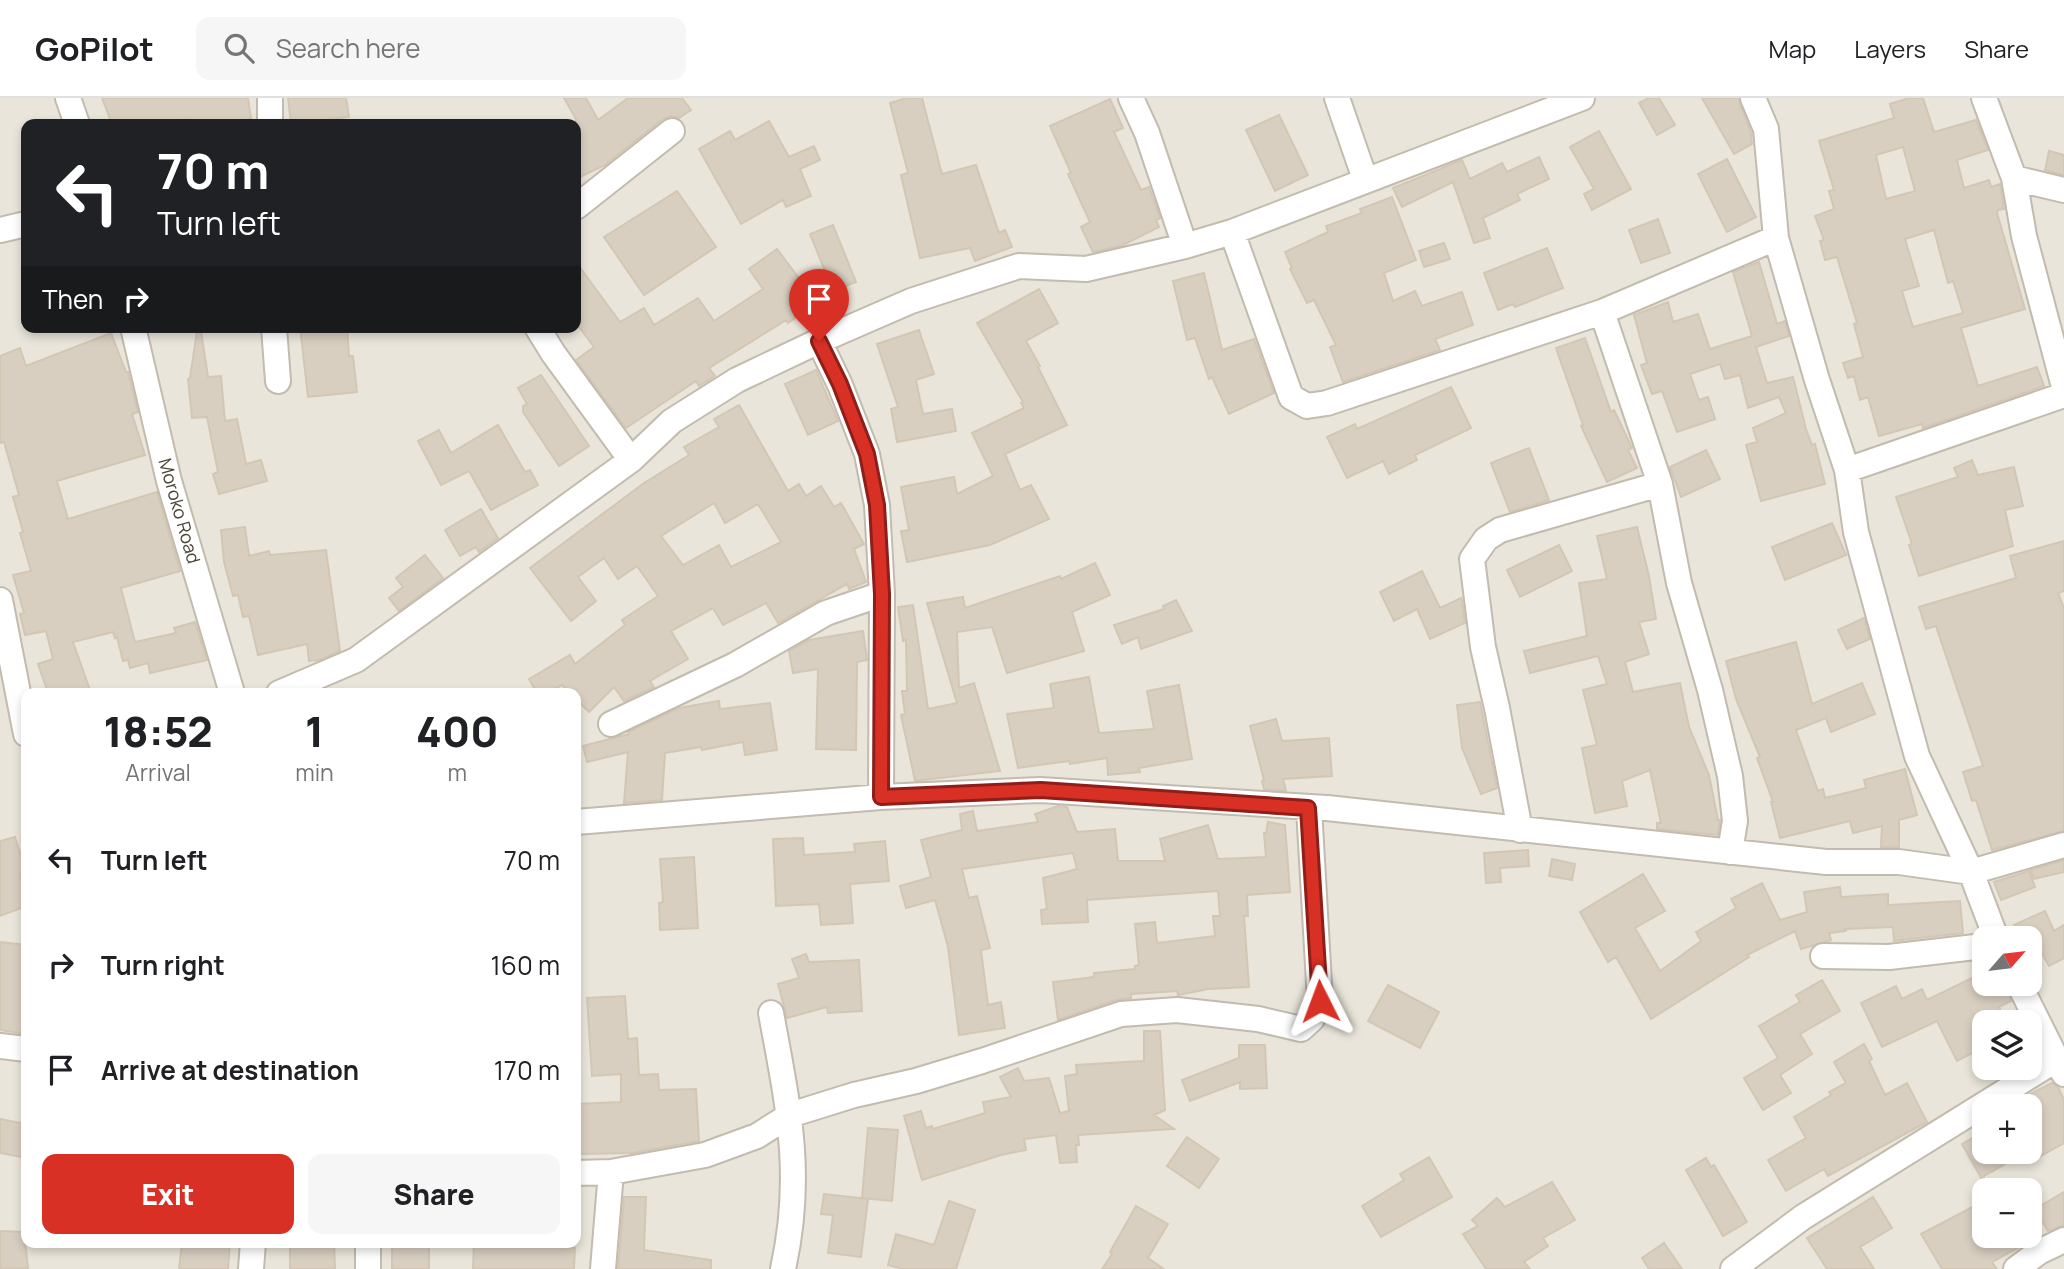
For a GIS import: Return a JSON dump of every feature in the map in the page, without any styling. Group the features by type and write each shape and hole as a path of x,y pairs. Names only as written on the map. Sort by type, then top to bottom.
{"street":[{"path":"68,98 75,119"},
{"path":"270,98 270,119"},
{"path":"1131,98 1147,133 1185,246"},
{"path":"1337,98 1365,180"},
{"path":"291,688 356,660 631,460 672,421 737,380 819,341 911,301 1019,266 1086,270 1232,232 1581,98"},
{"path":"1754,98 1766,129 1776,238 1817,380 1847,470 1856,532 1917,756 1970,872 1991,926"},
{"path":"1984,98 2014,178 2024,236 2064,387"},
{"path":"581,203 672,131"},
{"path":"2014,178 2064,190"},
{"path":"0,230 21,226"},
{"path":"1232,232 1291,397 1307,406 1326,403 1602,312 1776,238"},
{"path":"1602,312 1660,484 1679,583 1710,690 1730,776 1735,821 1730,852"},
{"name":"Moroko Road","path":"134,333 169,481 231,688"},
{"path":"274,333 278,381"},
{"path":"541,333 631,460"},
{"path":"819,341 840,384 867,454 877,505 882,594 881,797"},
{"path":"1847,470 2064,395"},
{"path":"1520,830 1483,647 1472,559 1486,539 1500,530 1660,484"},
{"path":"611,724 735,665 826,613 882,594"},
{"path":"0,600 21,708"},
{"path":"581,821 881,797 1041,790 1308,808 1826,862 1899,862 1970,872 2064,845"},
{"path":"581,1173 611,1172 705,1155 757,1136 790,1115 982,1061 1121,1014 1177,1010 1258,1018 1301,1029 1312,1019 1320,1001 1308,808"},
{"path":"1823,956 1889,957 1972,947"},
{"path":"1733,1269 1803,1217 2061,1067 2024,996"},
{"path":"771,1013 790,1115 795,1170 791,1231 783,1269"},
{"path":"0,1045 21,1048"},
{"path":"603,1269 611,1172"},
{"path":"2016,1269 2039,1252 2064,1240"},
{"path":"251,1269 253,1248"},
{"path":"368,1248 368,1269"}],"shaded area":[{"path":"0,98 2064,98 2064,1269 0,1269"}],"building":[{"path":"102,98 248,98 251,119 186,119 110,119"},
{"path":"288,98 346,98 349,117 290,119"},
{"path":"564,98 586,98 598,120 628,98 682,98 691,110 679,118 671,116 663,119 605,165 581,177 581,119 576,119"},
{"path":"907,98 922,98 942,174 976,165 999,233 1005,230 1012,247 975,261 970,248 920,258 901,175 908,173 890,103"},
{"path":"1649,98 1659,98 1675,125 1657,135 1639,103"},
{"path":"1702,98 1738,98 1751,133 1752,144 1734,154"},
{"path":"1909,98 1923,98 1934,132 1976,120 1988,150 1957,160 1964,188 1989,180 1991,187 2000,184 2004,209 1998,210 1997,213 2025,309 1961,328 1978,386 2037,367 2044,386 1923,428 1922,424 1879,436 1868,397 1860,400 1854,376 1848,378 1843,363 1863,357 1854,324 1857,323 1837,257 1825,260 1820,241 1824,240 1815,216 1834,209 1829,191 1834,190 1819,141 1894,118 1890,104","holes":["1903,147 1915,191 1886,199 1876,155","1934,230 1948,283 1953,281 1963,313 1913,327 1902,291 1919,286 1905,239"]},
{"path":"1110,99 1123,128 1114,132 1141,190 1149,187 1160,218 1156,220 1159,227 1121,246 1093,252 1081,227 1090,222 1050,126"},
{"path":"1279,115 1308,175 1275,191 1246,130"},
{"path":"769,121 789,157 814,146 820,160 800,169 811,196 786,207 783,200 741,224 699,149 730,131 735,140"},
{"path":"1599,131 1631,189 1592,210 1584,194 1594,189 1570,147"},
{"path":"2049,151 2064,155 2064,175 2045,170"},
{"path":"1539,157 1549,179 1517,194 1520,200 1483,218 1490,238 1474,243 1453,182 1402,207 1393,188 1462,160 1470,179 1502,163 1507,172"},
{"path":"1727,159 1756,217 1727,232 1698,174"},
{"path":"677,191 716,247 644,295 604,237"},
{"path":"1392,197 1416,260 1384,273 1393,301 1415,291 1422,306 1462,292 1473,325 1435,339 1440,350 1343,382 1330,347 1336,345 1314,300 1307,303 1290,269 1292,268 1285,252 1328,232 1326,226 1362,213 1360,209"},
{"path":"1658,219 1670,253 1641,263 1629,230"},
{"path":"833,225 856,282 833,291 810,234"},
{"path":"1444,243 1450,259 1424,267 1419,251"},
{"path":"1547,248 1563,288 1515,307 1513,304 1498,310 1484,273"},
{"path":"777,249 817,302 788,323 786,320 709,368 715,376 699,386 696,381 626,428 576,360 594,347 581,330 581,269 620,322 644,308 654,325 698,298 714,321 763,289 749,269"},
{"path":"1759,262 1777,324 1785,321 1789,336 1756,347 1767,383 1793,377 1806,429 1812,445 1815,444 1825,484 1761,501 1746,445 1757,442 1753,428 1786,413 1779,397 1748,408 1740,375 1725,379 1720,364 1690,374 1699,400 1708,397 1715,419 1677,432 1662,391 1652,394 1641,365 1647,363 1634,315 1668,302 1673,322 1698,314 1710,349 1752,336 1733,272"},
{"path":"1204,273 1222,350 1254,339 1274,393 1229,414 1212,377 1209,379 1195,338 1187,340 1173,281"},
{"path":"1039,289 1058,323 1026,341 1067,425 1005,454 1020,490 1031,485 1049,519 990,545 907,562 901,531 909,530 901,487 954,477 957,494 993,476 972,433 1024,408 977,323"},
{"path":"919,330 934,374 916,380 923,414 952,409 956,431 897,442 891,409 898,407 877,344"},
{"path":"111,333 128,372 138,412 132,414 145,455 57,481 68,519 157,492 180,571 121,588 135,642 176,633 174,628 195,622 207,660 150,673 148,663 130,668 128,660 123,661 117,637 115,638 113,632 73,642 89,688 46,688 38,664 53,659 46,631 25,635 20,614 24,613 13,575 31,571 13,497 19,495 4,442 0,443 0,356 20,348 26,366"},
{"path":"197,333 201,333 208,377 221,376 225,421 237,419 246,464 261,460 267,481 219,494 213,474 218,472 207,417 192,418 190,378"},
{"path":"301,333 347,333 349,356 353,356 357,392 308,397"},
{"path":"1585,338 1611,412 1614,410 1632,448 1628,450 1637,468 1607,482 1581,426 1583,425 1556,348"},
{"path":"816,370 838,421 808,435 785,384"},
{"path":"541,375 589,446 559,466 523,412 523,406 527,404 518,388"},
{"path":"1451,387 1471,428 1415,455 1417,460 1389,474 1383,461 1347,478 1327,437 1355,424 1357,429"},
{"path":"739,405 788,491 799,484 806,496 821,486 834,507 841,503 864,544 854,549 866,582 849,589 847,584 778,623 766,603 723,625 713,608 671,631 688,659 650,681 654,687 624,701 614,687 589,712 581,704 581,688 565,688 562,685 557,688 534,688 529,679 570,655 575,664 625,625 622,620 658,596 637,566 618,579 604,558 578,577 596,601 571,621 530,568 644,483 689,455 684,447 719,427 714,419","holes":["714,503 725,523 758,504 781,542 731,567 719,545 683,565 661,536"]},
{"path":"498,425 525,472 530,470 538,485 491,510 469,471 441,485 418,441 439,430 451,453"},
{"path":"1529,448 1549,500 1510,512 1491,463"},
{"path":"1706,450 1720,479 1681,497 1670,467"},
{"path":"1972,460 1978,475 2014,467 2023,506 2005,510 2013,546 1919,576 1909,545 1912,544 1896,497 1958,477 1954,468"},
{"path":"481,509 498,538 479,552 476,547 460,556 445,530"},
{"path":"1832,523 1846,555 1785,580 1772,547"},
{"path":"245,527 249,556 269,551 270,555 326,550 340,651 319,660 309,661 307,644 258,655 249,616 243,617 238,595 233,596 224,562 221,530"},
{"path":"1637,527 1656,619 1639,622 1649,654 1625,662 1633,692 1680,683 1689,727 1709,775 1720,820 1718,835 1657,829 1657,823 1661,823 1650,770 1622,781 1627,806 1595,813 1582,748 1597,745 1583,690 1607,684 1598,656 1530,673 1524,651 1587,636 1579,583 1607,579 1597,536"},
{"path":"2064,541 2064,591 2058,593 2064,608 2064,831 1992,850 1976,800 1972,801 1963,772 1983,766 1936,626 1926,629 1919,607 2016,578 2010,556"},
{"path":"1559,545 1572,571 1520,597 1507,570"},
{"path":"425,555 443,578 399,611 389,598 403,587 396,578"},
{"path":"1095,563 1110,595 1072,612 1084,651 1007,673 992,627 957,632 959,688 974,683 1000,771 915,781 901,715 905,714 902,691 907,691 906,640 903,641 898,607 913,605 928,709 957,703 927,603 963,597 965,608 1060,576 1061,579"},
{"path":"1422,571 1440,608 1461,598 1465,623 1430,639 1417,609 1394,621 1380,592"},
{"path":"1176,600 1192,631 1141,649 1138,637 1122,644 1114,625 1164,609 1163,606"},
{"path":"1864,618 1870,639 1847,649 1838,630"},
{"path":"863,631 867,660 857,662 856,750 816,749 818,669 793,673 789,651 809,640"},
{"path":"1796,642 1812,704 1862,683 1875,714 1831,732 1826,718 1796,730 1818,791 1823,789 1825,798 1866,788 1864,780 1905,769 1917,815 1899,820 1899,847 1881,847 1882,826 1853,833 1850,821 1780,838 1773,802 1757,758 1760,757 1736,699 1726,661"},
{"path":"1089,677 1099,733 1154,729 1147,691 1179,685 1192,759 1139,768 1140,772 1108,775 1107,758 1018,768 1007,714 1054,708 1050,684"},
{"path":"719,701 720,709 770,703 777,750 745,755 743,742 702,750 701,747 665,753 662,800 624,803 628,752 587,762 583,746 629,734 628,732 679,708"},
{"path":"1480,702 1497,788 1481,794 1462,748 1457,705"},
{"path":"1276,719 1282,741 1329,738 1332,776 1283,779 1286,791 1264,789 1250,726"},
{"path":"1058,806 1067,807 1077,832 1115,829 1118,861 1165,861 1160,839 1208,825 1218,859 1266,857 1264,833 1268,822 1285,825 1290,892 1247,895 1248,916 1244,916 1249,987 1208,989 1178,995 1177,991 1131,994 1131,998 1116,1000 1058,1020 1053,982 1094,977 1094,973 1135,969 1135,966 1139,965 1135,924 1155,922 1157,943 1215,936 1213,916 1220,916 1218,891 1087,900 1088,922 1042,924 1041,910 1047,909 1043,878 1077,869 1073,853 962,869 969,898 977,896 990,948 981,950 988,1005 1001,1002 1005,1028 959,1035 948,947 935,900 906,908 900,886 931,877 921,840 962,830 960,814 973,811 977,831 1038,822 1035,814"},
{"path":"15,837 21,856 21,908 0,916 0,841"},
{"path":"803,838 804,855 855,852 854,844 885,841 889,881 850,884 853,923 821,925 819,904 776,906 773,839"},
{"path":"1528,850 1529,866 1500,868 1501,882 1486,883 1484,853"},
{"path":"694,857 698,928 660,930 659,903 663,902 660,859"},
{"path":"1552,859 1575,864 1572,880 1549,876"},
{"path":"2064,860 2064,872 2033,879 2031,870"},
{"path":"2029,871 2035,887 2001,900 1994,882"},
{"path":"1643,874 1665,911 1635,928 1660,971 1701,941 1696,932 1736,908 1731,899 1762,883 1780,920 1807,912 1804,892 1840,887 1841,897 1888,894 1888,905 1960,901 1963,933 1894,941 1893,927 1845,929 1846,931 1829,933 1831,940 1801,949 1795,931 1747,955 1749,957 1651,1019 1616,957 1608,962 1580,912"},
{"path":"2045,911 2054,931 2064,925 2064,958 2049,966 2042,954 2042,926 2014,925"},
{"path":"0,942 21,944 21,1033 0,1030"},
{"path":"806,954 809,962 859,960 862,1011 828,1013 827,1007 787,1018 778,984 799,978 792,959"},
{"path":"1972,978 1972,996 2009,996 2011,1001 1999,1007 2001,1010 1972,1010 1972,1053 1957,1061 1937,1021 1882,1047 1861,1003 1896,986 1902,999 1922,989 1927,1000"},
{"path":"1822,980 1840,1011 1800,1034 1812,1054 1780,1075 1791,1093 1763,1110 1744,1078 1778,1058 1759,1026 1800,1002 1796,995"},
{"path":"1388,985 1439,1012 1420,1048 1368,1021"},
{"path":"625,996 628,1039 637,1038 639,1075 658,1074 659,1090 696,1089 699,1141 632,1153 581,1154 581,1104 621,1102 621,1074 592,1076 587,998"},
{"path":"1144,1031 1160,1031 1165,1110 1154,1115 1174,1129 1078,1135 1077,1162 1060,1163 1056,1135 1024,1139 1026,1150 1001,1155 922,1180 904,1116 921,1111 926,1128 932,1126 933,1129 985,1113 983,1102 1011,1097 1000,1077 1018,1068 1024,1081 1049,1078 1060,1113 1069,1111 1065,1076 1077,1074 1076,1065 1144,1061"},
{"path":"1864,1044 1885,1095 1907,1083 1927,1122 1828,1176 1824,1169 1786,1191 1768,1160 1806,1138 1794,1117 1846,1083 1834,1062"},
{"path":"1239,1045 1265,1045 1267,1088 1240,1089 1240,1082 1190,1101 1182,1080 1239,1058"},
{"path":"2052,1083 2058,1087 2064,1100 2064,1143 2042,1155 2042,1094 2030,1094"},
{"path":"0,1119 21,1123 21,1157 0,1153"},
{"path":"868,1128 898,1130 892,1201 862,1198"},
{"path":"1187,1137 1219,1159 1199,1188 1167,1166"},
{"path":"1972,1138 1972,1162 1962,1144"},
{"path":"1429,1157 1452,1197 1381,1237 1362,1206 1404,1180 1400,1174"},
{"path":"1706,1158 1711,1167 1714,1165 1747,1222 1723,1236 1686,1170"},
{"path":"1973,1164 2006,1164 1984,1178 1981,1178"},
{"path":"1552,1182 1575,1220 1543,1238 1548,1246 1524,1262 1530,1269 1486,1269 1463,1234 1478,1226 1472,1220 1497,1198 1505,1207"},
{"path":"2064,1192 2064,1225 2048,1231 2042,1221 2042,1205"},
{"path":"824,1194 868,1199 861,1257 828,1253 833,1215 821,1214"},
{"path":"624,1197 646,1197 644,1250 711,1260 711,1269 618,1269"},
{"path":"1873,1197 1892,1228 1860,1247 1874,1269 1827,1269 1807,1238"},
{"path":"949,1201 975,1210 956,1269 903,1269 888,1265 896,1234 934,1245"},
{"path":"1136,1206 1168,1224 1148,1258 1164,1269 1102,1269 1112,1254 1110,1252"},
{"path":"1972,1207 1972,1248 2017,1248 1992,1262 1997,1269 1942,1269 1921,1234"},
{"path":"0,1231 21,1232 21,1248 26,1248 28,1268 0,1269"},
{"path":"1664,1243 1682,1269 1649,1269 1642,1258"},
{"path":"181,1248 230,1248 228,1269 179,1269"},
{"path":"290,1248 334,1248 335,1269 290,1269"},
{"path":"392,1248 429,1248 429,1269 392,1269"},
{"path":"474,1248 575,1248 574,1269 473,1269"}],"route":[{"path":"819,341 840,384 867,454 877,505 882,594 881,797 1041,790 1308,808 1320,1001"}]}
